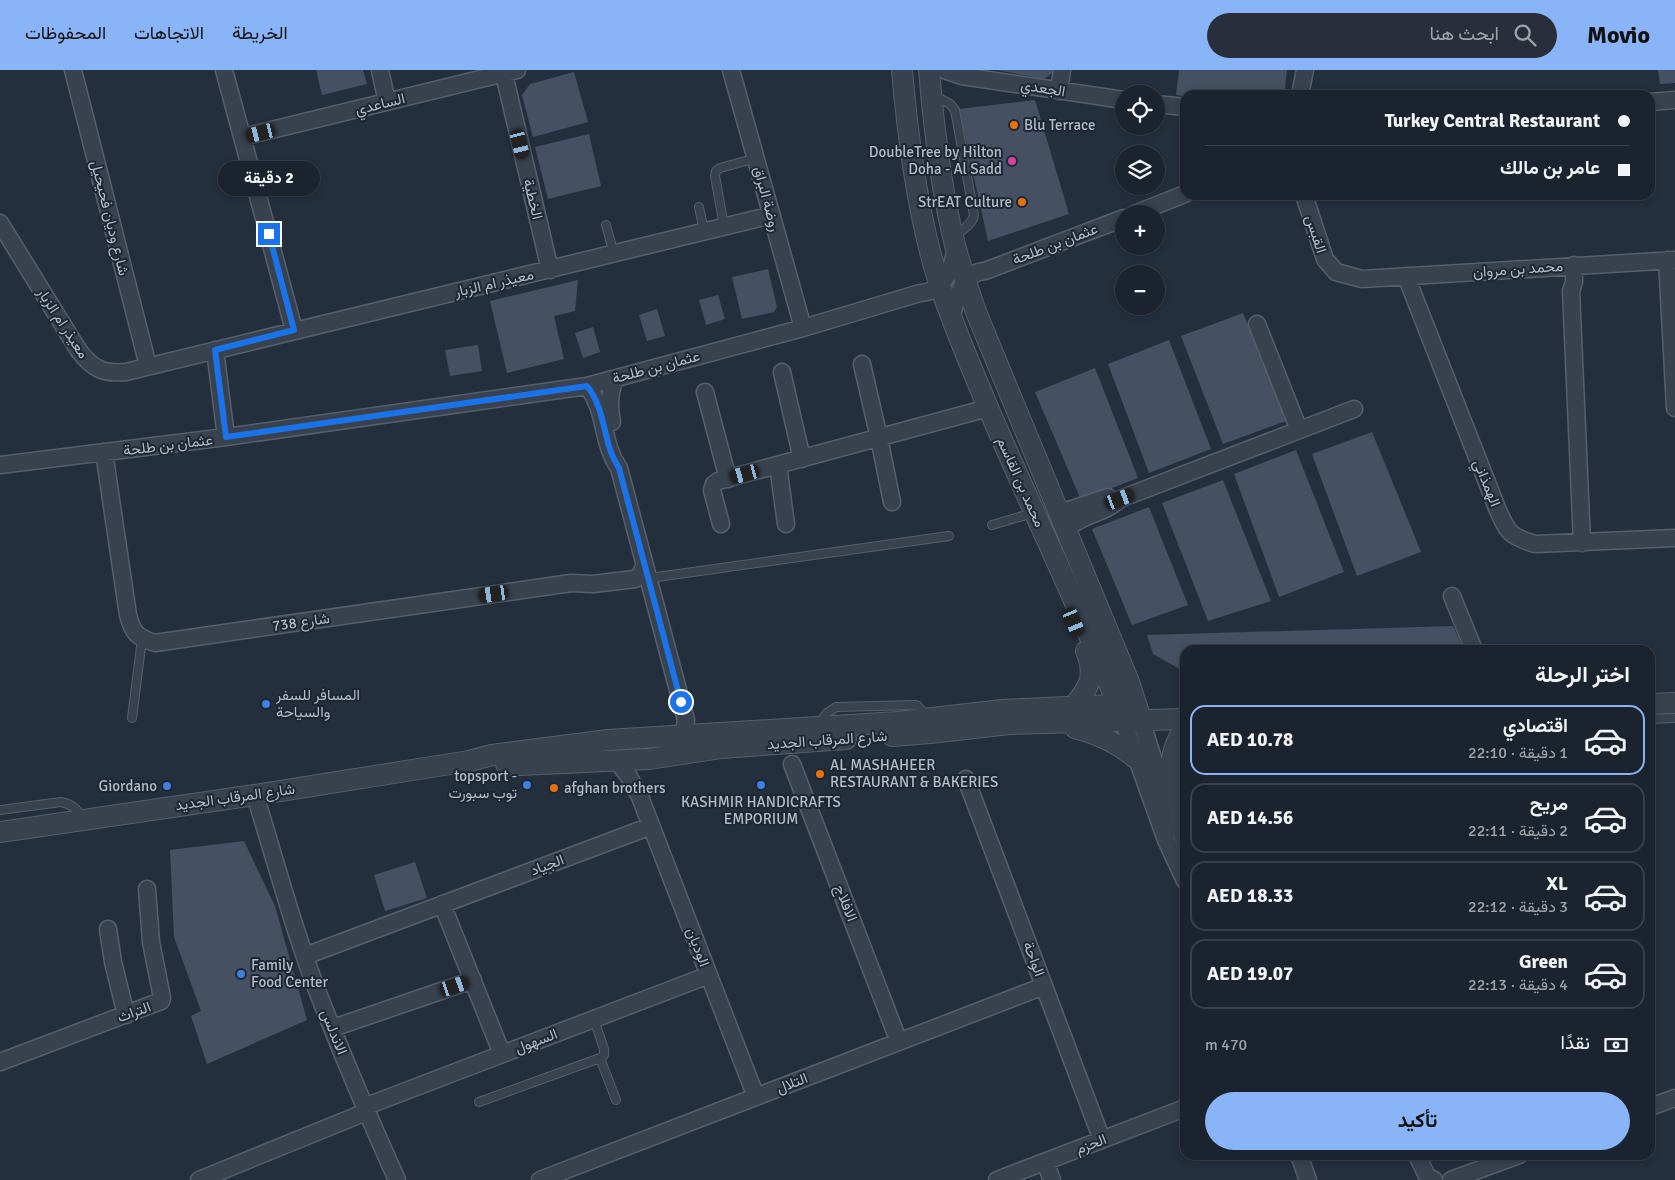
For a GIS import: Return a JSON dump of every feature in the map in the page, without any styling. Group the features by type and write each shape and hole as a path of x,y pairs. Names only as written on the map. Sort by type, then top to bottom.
{"street":[{"name":"شارع وديان فحيحيل","path":"72,70 148,366"},
{"path":"224,70 294,330"},
{"path":"380,70 387,102"},
{"name":"روضة البراق","path":"731,70 803,328"},
{"name":"محمد بن القاسم","path":"902,70 914,172 940,286 988,408 1072,597 1129,712 1160,780 1180,831"},
{"name":"محمد بن القاسم","path":"929,70 940,167 955,243 969,289 984,334 1129,682 1129,712 1135,758 1180,870"},
{"name":"الجعدي","path":"944,70 962,76 1115,99"},
{"path":"1059,91 1062,70"},
{"path":"1301,90 1305,70"},
{"name":"الساعدي","path":"243,137 508,71"},
{"name":"الخطية","path":"508,71 550,270"},
{"path":"931,92 945,82 962,76"},
{"path":"1655,102 1675,100"},
{"path":"1165,105 1180,106"},
{"path":"1157,205 1180,196"},
{"name":"القبس","path":"1306,200 1325,259 1336,272 1362,279"},
{"name":"معيذر ام الزبار","path":"0,223 79,351 88,362 99,370 112,373 126,372 772,215"},
{"name":"عثمان بن طلحة","path":"952,316 957,298 969,289 974,288 985,271 1115,221"},
{"path":"940,286 952,264 955,243"},
{"path":"1671,260 1675,408"},
{"name":"محمد بن مروان","path":"1362,279 1671,260"},
{"path":"920,293 934,264"},
{"path":"1569,265 1574,282 1571,292 1582,543"},
{"name":"الهمذاني","path":"1406,276 1497,508 1506,528 1517,539 1536,544 1675,538"},
{"name":"عثمان بن طلحة","path":"0,465 226,437 587,386 803,328 931,291 940,286"},
{"path":"1257,324 1299,430"},
{"path":"215,350 226,437"},
{"path":"862,364 892,502"},
{"path":"782,372 802,459"},
{"path":"615,379 610,404 620,458 619,468"},
{"path":"579,762 598,753 664,745 684,734 686,720 619,468 613,458 600,407 587,386"},
{"path":"705,392 728,479"},
{"path":"721,524 712,486 718,481 988,408"},
{"path":"1066,530 1077,520 1109,507 1120,499 1354,409"},
{"path":"104,452 128,615 132,630 142,639"},
{"path":"778,465 786,524"},
{"path":"1057,511 1068,510 1102,498 1114,497 1120,499"},
{"name":"شارع 738","path":"142,639 155,643 571,583 603,573 633,568 645,570"},
{"path":"1452,596 1472,645"},
{"path":"1072,597 1072,616 1092,671 1088,687 1073,708"},
{"path":"1655,704 1675,703"},
{"name":"شارع المرقاب الجديد","path":"0,832 255,795 470,761 492,755 599,741 931,719 1002,710 1073,708 1180,718"},
{"name":"شارع المرقاب الجديد","path":"470,761 520,764 649,759 736,747 930,733 1000,724 1053,723 1129,712"},
{"path":"1053,723 1084,730 1107,738 1127,750 1135,758"},
{"path":"1180,735 1176,741 1171,763 1172,782 1180,814"},
{"name":"الوديان","path":"640,797 640,778 649,759"},
{"name":"الوديان","path":"616,760 628,775 640,797 756,1097"},
{"name":"الافلاج","path":"792,764 899,1042"},
{"name":"الواحة","path":"966,779 1102,1140"},
{"name":"الاندلس","path":"255,795 320,998 365,1109 397,1180"},
{"name":"الجياد","path":"305,956 651,826"},
{"name":"التراث","path":"0,1062 159,1002 162,998 151,942 147,889"},
{"path":"442,904 502,1054"},
{"path":"108,929 112,962 126,1015"},
{"name":"السهول","path":"199,1180 365,1109 502,1054 709,975"},
{"path":"333,1028 472,980"},
{"name":"التلال","path":"540,1180 1044,986"},
{"path":"1655,1105 1675,1098"},
{"name":"الحزم","path":"997,1180 1180,1110"},
{"path":"1301,1160 1308,1180"},
{"path":"1419,1160 1427,1176 1434,1180"},
{"path":"1451,1180 1505,1160"},
{"path":"1045,1162 1052,1180"}],"lane":[{"path":"724,226 715,176 716,171 720,168 756,158"},
{"path":"699,207 704,231"},
{"path":"606,225 614,254"},
{"path":"991,523 1033,510"},
{"path":"645,570 657,577 949,536"},
{"path":"132,718 142,639"},
{"path":"1655,719 1675,718"},
{"path":"0,810 61,802 76,808 85,819"},
{"path":"479,1102 600,1058 604,1055 604,1049 594,1019"},
{"path":"600,1058 616,1100"}],"building":[{"path":"316,70 363,70 367,84 322,95"},
{"path":"997,70 1057,70 1044,79"},
{"path":"1179,70 1287,70 1285,90 1180,90 1180,95 1176,95"},
{"path":"1658,70 1675,70 1675,83 1660,84"},
{"path":"574,72 588,122 533,137 522,95 530,84"},
{"name":"DoubleTree by Hilton Doha - Al Sadd","path":"1035,100 1069,214 988,241 959,109"},
{"path":"589,134 601,186 548,199 535,147"},
{"path":"768,269 777,307 774,312 742,319 732,277"},
{"path":"578,280 575,311 554,316 564,359 507,373 490,301"},
{"path":"718,295 725,319 706,325 699,300"},
{"path":"657,309 665,336 647,341 639,315"},
{"path":"1243,313 1286,421 1223,444 1181,336"},
{"path":"593,327 600,352 583,358 575,333"},
{"path":"1169,340 1211,449 1149,473 1108,364"},
{"path":"478,345 482,371 450,376 445,350"},
{"path":"1095,368 1138,478 1081,500 1035,392"},
{"path":"1372,432 1421,552 1357,576 1312,454"},
{"path":"1296,450 1344,572 1279,597 1234,474"},
{"path":"1223,480 1271,601 1208,621 1162,503"},
{"path":"1149,507 1188,605 1132,625 1092,529"},
{"path":"1453,626 1462,645 1180,645 1180,669 1153,654 1147,635"},
{"name":"Family Food Center","path":"244,841 275,906 307,1020 207,1064 191,1016 201,1011 174,937 170,850"},
{"path":"415,862 427,898 385,911 374,875"}],"place":[{"name":"Blu Terrace","path":"1014,125"},
{"name":"DoubleTree by Hilton Doha - Al Sadd","path":"1012,161"},
{"name":"StrEAT Culture","path":"1022,202"},
{"name":"المسافر للسفر والسياحة","path":"266,704"},
{"name":"AL MASHAHEER RESTAURANT & BAKERIES","path":"820,774"},
{"name":"topsport - توب سبورت","path":"527,785"},
{"name":"KASHMIR HANDICRAFTS EMPORIUM","path":"761,785"},
{"name":"Giordano","path":"167,786"},
{"name":"afghan brothers","path":"554,788"},
{"name":"Family Food Center","path":"241,974"}],"route":[{"path":"269,234 294,330 215,350 226,437 587,386 600,407 613,458 619,468 681,702"}]}
